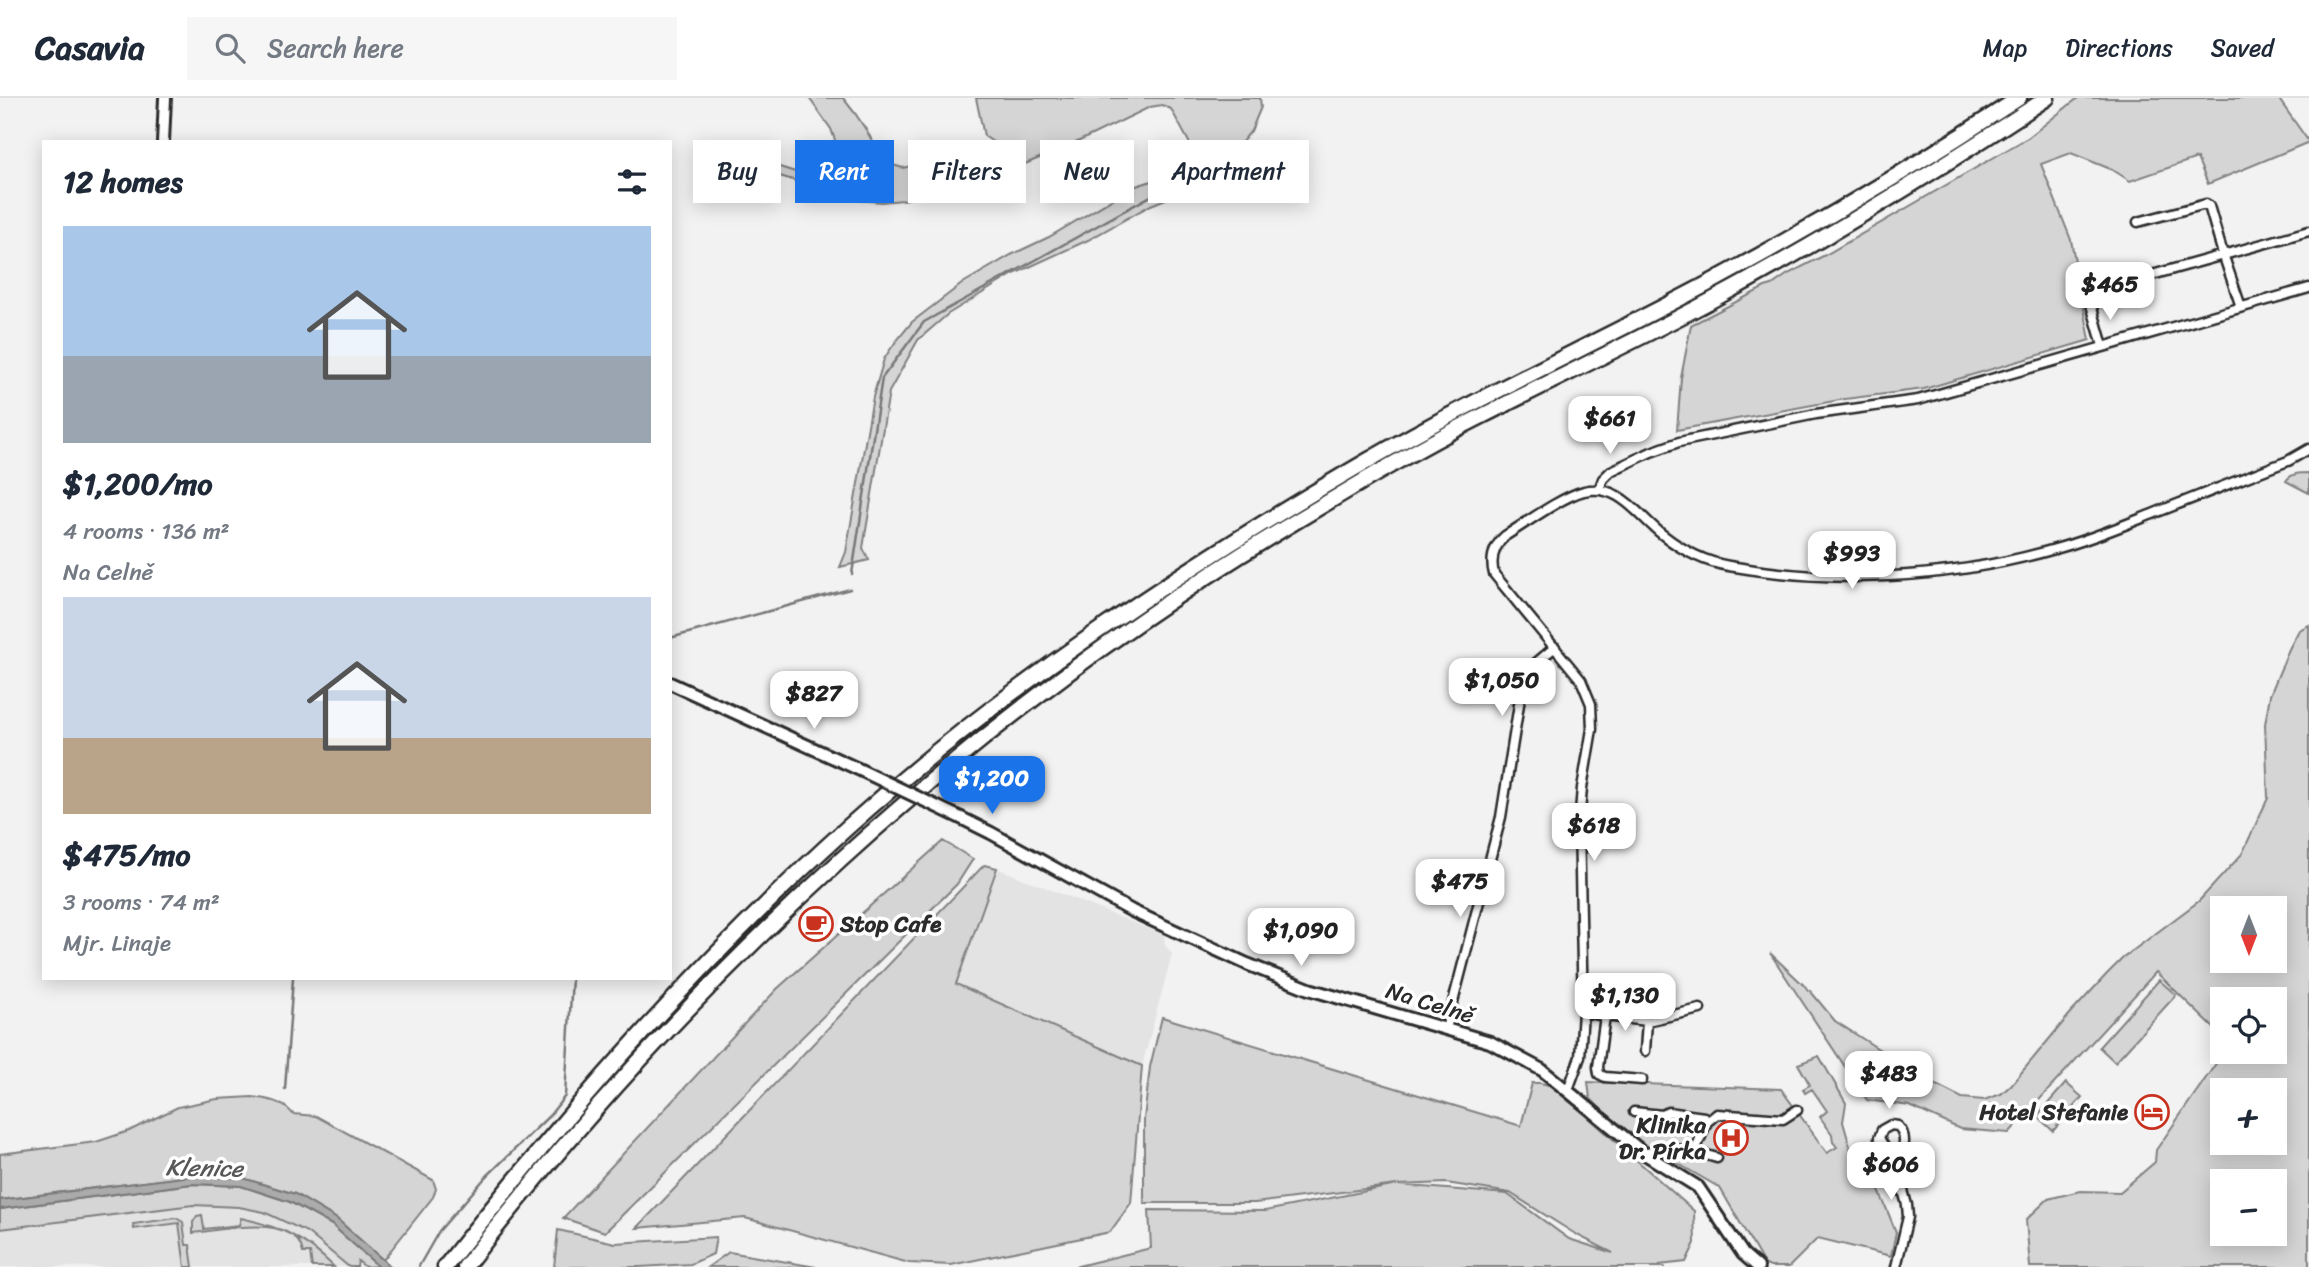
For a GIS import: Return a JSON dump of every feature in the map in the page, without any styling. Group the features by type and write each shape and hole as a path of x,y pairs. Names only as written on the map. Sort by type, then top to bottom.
{"highway":[{"path":"445,1267 541,1147 601,1079 664,1009 769,901 851,824 943,747 1053,664 1269,519 1371,458 1470,404 1708,284 1821,222 2019,98"},
{"path":"465,1267 545,1167 614,1088 732,963 808,890 898,810 1063,676 1194,585 1369,478 1478,418 1716,298 1827,236 2047,98"}],"street":[{"path":"163,140 165,98"},
{"path":"2138,222 2206,204 2209,206 2241,307"},
{"path":"2103,346 2091,309 2090,301 2095,291 2309,231"},
{"path":"1599,490 1611,471 1679,442 1816,414 1918,400 2309,288"},
{"path":"1567,1090 1580,1057 1583,1012 1579,824 1592,717 1591,704 1581,680 1497,580 1493,555 1497,544 1505,536 1571,496 1584,491 1599,490 1621,497 1662,535 1684,550 1718,563 1811,575 1893,576 1988,565 2057,549 2275,466 2309,449"},
{"path":"1446,1029 1499,827 1524,673 1555,647"},
{"path":"1507,666 1524,673"},
{"name":"Na Celně","path":"672,684 990,832 1132,911 1247,964 1309,989 1490,1042 1508,1051 1542,1070 1645,1154 1698,1187 1743,1254 1758,1267"},
{"path":"1583,1012 1647,1021 1700,1009"},
{"path":"1605,1016 1598,1067 1600,1074 1605,1077 1642,1080"},
{"path":"1645,1051 1647,1021"},
{"path":"1695,1151 1707,1122 1717,1114 1783,1119 1797,1110"},
{"path":"1634,1112 1704,1117 1707,1122"},
{"path":"1896,1267 1908,1217 1897,1168 1879,1138 1882,1130 1891,1125 1898,1126 1905,1136 1897,1168"},
{"path":"1645,1154 1654,1150 1695,1151 1717,1157"}],"shaded area":[{"path":"809,98 843,98 871,140 835,140 831,129"},
{"path":"976,98 1260,98 1261,107 1251,131 1244,140 1188,140 1171,109 1162,105 1150,107 1081,140 1040,140 1040,158 1026,164 1026,140 990,140 984,136"},
{"path":"2078,98 2278,98 2309,142 2208,184 2197,158 2130,181 2113,170 2071,153 2041,164 2071,240 2090,340 1924,389 1845,399 1677,430 1681,378 1691,325 1772,285 2029,137"},
{"path":"894,165 908,167 908,199 894,201"},
{"path":"781,167 795,172 795,181 781,176"},
{"path":"1148,182 1148,203 1156,203 1088,240 1012,275 948,314 918,340 889,392 863,548 869,560 840,567 846,552 873,397 884,359 894,344 912,322 963,283 1106,203 1134,203 1134,187"},
{"path":"2309,473 2309,493 2286,481 2293,475"},
{"path":"2309,625 2309,1267 2030,1267 2026,1220 2048,1199 2080,1191 2120,1192 2155,1162 2156,1150 2216,1064 2287,1064 2287,987 2210,987 2210,1024 2156,972 2009,1133 1960,1129 1910,1106 1867,1100 1770,953 1812,993 1835,1021 1930,1082 1962,1098 1984,1100 2001,1094 2123,958 2199,901 2242,854 2268,798 2265,724 2270,695 2299,630"},
{"path":"943,841 973,859 957,884 605,1232 563,1218 777,989"},
{"path":"984,865 997,868 956,984 1142,1066 1131,1203 1110,1232 951,1265 909,1263 745,1218 637,1228"},
{"path":"997,868 1164,935 1165,945 1172,954 1142,1066 956,984"},
{"path":"2159,980 2176,995 2115,1062 2099,1047"},
{"path":"1162,1017 1521,1126 1532,1083 1553,1086 1694,1211 1695,1243 1686,1262 1659,1265 1665,1267 1074,1267 1151,1248 1149,1210 1265,1211 1397,1185 1255,1203 1144,1203 1144,1119 1150,1067","holes":["1446,1183 1510,1193 1577,1235 1613,1253 1569,1239 1507,1194 1398,1185"]},
{"path":"1819,1056 1846,1103 1843,1122 1851,1150 1874,1178 1896,1232 1891,1256 1818,1238 1789,1267 1770,1267 1764,1264 1720,1188 1639,1141 1590,1098 1588,1082 1781,1089 1827,1153 1837,1147 1820,1117 1827,1111 1812,1089 1805,1093 1803,1089 1810,1085 1798,1064"},
{"path":"2066,1083 2082,1097 2053,1131 2037,1116"},
{"path":"252,1097 279,1103 293,1114 316,1116 433,1180 436,1189 433,1197 383,1260 337,1219 295,1194 243,1178 191,1176 0,1200 0,1154 96,1142 129,1131 178,1107 217,1099"},
{"name":"Klenice","path":"191,1176 243,1178 295,1194 337,1219 391,1267 379,1267 332,1225 290,1202 241,1186 192,1184 0,1209 0,1200"},
{"path":"192,1184 241,1186 290,1202 332,1225 378,1266 365,1267 358,1261 357,1267 349,1267 307,1232 264,1212 239,1207 193,1205 0,1229 0,1209"},
{"path":"204,1198 265,1207 310,1228 356,1267 0,1267 0,1221"},
{"path":"202,1215 204,1229 239,1225 241,1218 283,1231 256,1226 193,1233 193,1222 197,1216"},
{"path":"176,1218 183,1222 193,1267 185,1267 179,1223 134,1229 133,1224"},
{"path":"558,1230 615,1243 716,1237 713,1254 691,1264 554,1267"},
{"path":"289,1234 313,1248 334,1267 312,1267 310,1253 303,1253 297,1240"},
{"path":"729,1252 816,1267 708,1267"}],"waterway":[{"path":"852,574 882,378 924,322 1148,198"},
{"path":"672,637 850,589"},
{"path":"285,1089 293,980"},
{"path":"419,1266 439,1231 485,1178 550,1115 565,1096 572,980"}],"place":[{"name":"Stop Cafe","path":"816,924"},
{"name":"Hotel Stefanie","path":"2152,1112"},
{"name":"Klinika Dr. Pírka","path":"1731,1138"}]}
